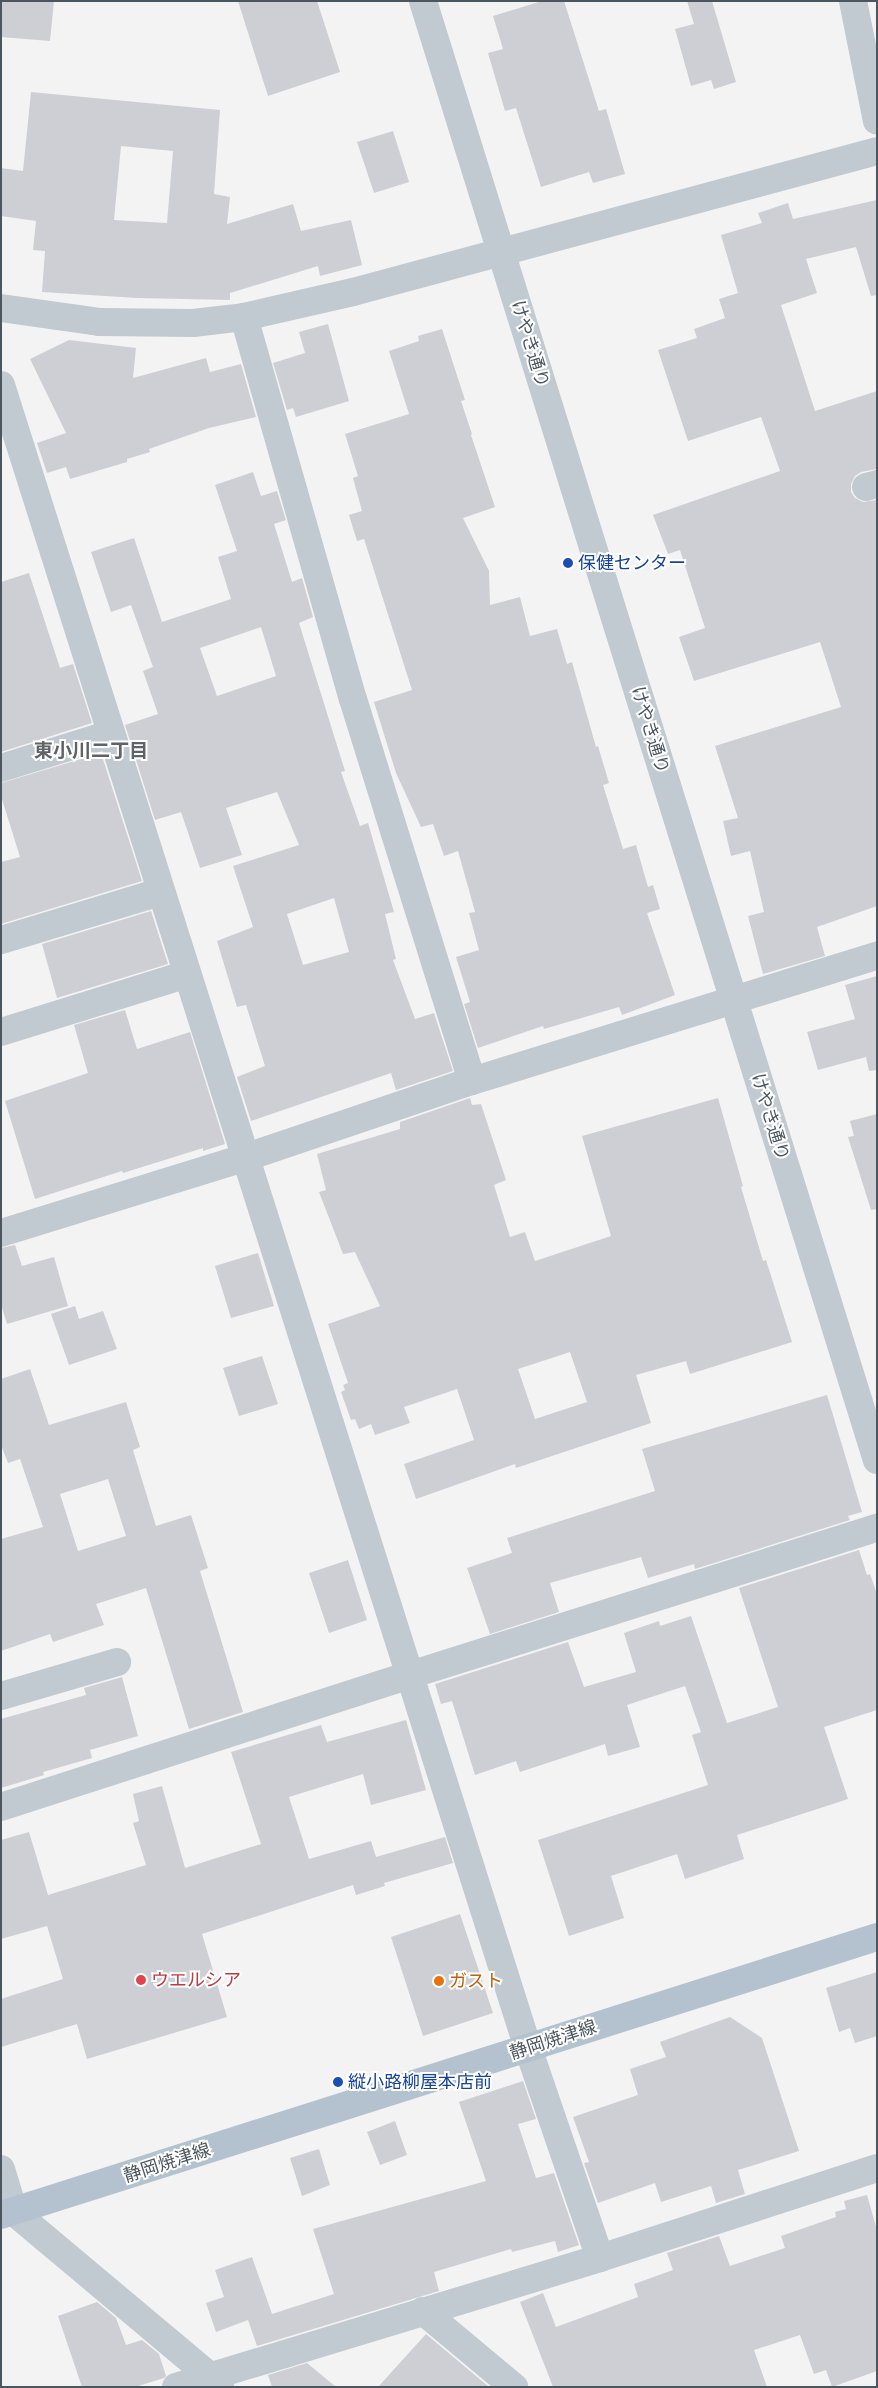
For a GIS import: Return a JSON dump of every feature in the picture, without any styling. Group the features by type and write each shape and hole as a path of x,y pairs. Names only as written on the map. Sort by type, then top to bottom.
{"main road":[{"name":"静岡焼津線","path":"6,2209 528,2048 877,1937"}],"street":[{"name":"けやき通り","path":"423,1 877,1460"},
{"path":"853,1 877,121"},
{"path":"1,308 99,322 193,323 244,316 353,292 877,151"},
{"path":"244,316 353,699 472,1081"},
{"path":"1,385 11,445 110,734 247,1157 528,2048 600,2258"},
{"path":"1,768 110,734"},
{"path":"1,940 160,892"},
{"path":"1,1233 247,1157 472,1081 877,956"},
{"path":"1,1032 187,974"},
{"path":"1,1808 410,1675 877,1528"},
{"path":"1,1696 117,1662"},
{"path":"1,2170 6,2209 215,2383"},
{"path":"176,2387 215,2383 423,2311 600,2258 876,2171"},
{"path":"423,2311 514,2387"}],"building":[{"path":"1,1 54,1 50,41 1,37"},
{"path":"238,1 317,1 340,72 268,96"},
{"path":"542,1 564,1 599,111 606,109 625,174 593,183 589,172 541,187 516,108 505,111 488,53 503,49 493,16"},
{"path":"687,1 712,1 736,82 714,89 711,80 691,86 675,29 694,24"},
{"path":"31,92 220,110 214,194 230,197 227,224 293,204 301,231 351,220 362,265 320,276 318,266 230,293 230,300 137,298 42,292 45,251 33,250 36,221 1,216 1,168 23,171","holes":["121,146 173,151 167,223 114,220"]},
{"path":"393,131 409,182 374,193 357,142"},
{"path":"877,200 877,295 871,296 856,247 806,259 817,293 781,305 815,411 877,391 877,469 861,472 855,476 851,484 851,492 855,498 863,502 877,500 877,906 817,927 825,956 763,974 748,916 764,912 750,851 731,856 723,821 738,818 715,746 841,707 820,642 694,681 679,637 705,628 680,550 668,554 653,515 780,471 761,417 688,441 658,350 697,338 694,329 725,318 719,299 738,293 721,235 762,223 758,213 788,203 793,219"},
{"path":"328,324 349,401 296,417 293,408 287,410 273,363 305,353 299,332"},
{"path":"442,329 465,400 461,401 471,435 495,507 463,518 489,571 490,605 520,597 530,636 557,629 567,664 572,662 596,747 598,746 609,783 603,785 623,849 636,845 648,887 653,885 660,909 647,913 675,995 622,1015 619,1007 544,1029 543,1026 478,1048 464,1004 470,1002 456,957 479,950 469,913 475,912 458,851 444,856 433,824 421,827 396,773 374,702 412,690 364,539 357,541 349,515 362,511 353,478 358,476 345,434 409,414 389,351 419,341 418,336"},
{"path":"69,340 136,348 133,378 206,358 210,372 241,364 256,417 209,428 149,449 150,452 127,459 127,462 70,479 66,467 47,473 37,443 66,433 30,359"},
{"path":"253,472 261,496 277,491 286,520 274,524 292,582 302,578 313,617 299,623 345,771 341,772 360,826 368,823 394,912 385,914 396,959 393,960 415,1019 434,1013 453,1071 396,1090 391,1073 251,1121 237,1077 265,1066 246,1005 237,1007 217,941 253,927 233,866 299,845 277,792 226,808 242,855 200,868 181,812 155,820 125,725 158,714 143,671 153,667 131,605 111,612 91,552 134,538 162,622 231,599 218,557 237,551 215,485","holes":["261,627 276,676 217,696 200,648","334,898 349,952 303,965 287,914"]},
{"path":"29,573 60,668 73,664 92,723 1,752 1,582"},
{"path":"101,753 142,881 1,924 1,862 20,857 1,796 1,783"},
{"path":"151,911 168,964 57,998 42,944"},
{"path":"877,976 877,1070 869,1071 866,1057 818,1070 807,1032 855,1019 845,985"},
{"path":"125,1010 137,1049 190,1032 225,1144 203,1151 203,1148 123,1173 122,1171 35,1199 5,1101 88,1073 74,1025"},
{"path":"470,1098 472,1105 481,1104 506,1180 494,1185 510,1237 525,1232 535,1261 611,1236 582,1136 718,1098 743,1186 741,1187 763,1261 766,1260 792,1342 690,1374 686,1361 636,1375 651,1423 516,1468 515,1464 416,1499 404,1464 474,1440 457,1389 404,1407 410,1423 375,1435 371,1424 359,1429 355,1419 351,1420 341,1392 345,1390 343,1385 348,1383 328,1324 380,1306 355,1252 343,1254 319,1192 326,1190 317,1154 400,1129 400,1122","holes":["570,1352 587,1402 535,1419 518,1369"]},
{"path":"877,1114 877,1209 871,1210 848,1137 854,1136 850,1121"},
{"path":"15,1245 22,1266 54,1257 68,1306 7,1324 1,1304 1,1248"},
{"path":"258,1253 274,1306 231,1318 215,1266"},
{"path":"75,1306 79,1319 103,1311 117,1349 69,1365 51,1314"},
{"path":"262,1356 278,1404 239,1416 223,1368"},
{"path":"30,1369 49,1425 126,1402 140,1447 133,1450 156,1526 191,1515 208,1568 200,1571 243,1712 189,1729 146,1588 96,1604 104,1625 53,1642 50,1634 1,1651 1,1539 43,1527 20,1459 8,1463 1,1445 1,1379","holes":["108,1479 126,1536 78,1551 60,1494"]},
{"path":"827,1395 862,1512 848,1516 850,1520 695,1569 694,1564 648,1578 641,1557 550,1583 559,1612 490,1634 467,1568 512,1553 507,1538 655,1491 642,1449"},
{"path":"859,1550 867,1575 870,1574 877,1594 877,1710 824,1727 848,1799 737,1835 744,1859 685,1879 677,1854 611,1876 624,1918 569,1936 538,1840 708,1785 692,1735 701,1732 685,1686 627,1705 640,1747 608,1756 605,1744 520,1772 516,1761 475,1775 452,1701 441,1704 435,1684 568,1642 584,1687 636,1672 624,1633 659,1621 660,1626 691,1616 727,1723 778,1707 739,1588"},
{"path":"348,1560 367,1620 329,1633 309,1573"},
{"path":"122,1677 138,1736 90,1750 92,1758 43,1772 44,1775 1,1788 1,1719 86,1695 84,1688"},
{"path":"406,1720 426,1790 371,1805 363,1774 289,1797 309,1859 371,1841 376,1857 445,1837 453,1863 384,1883 385,1886 356,1895 353,1885 202,1934 227,2017 87,2059 77,2024 1,2047 1,1999 63,1979 47,1926 1,1939 1,1840 29,1832 48,1895 146,1865 133,1823 139,1821 133,1794 162,1786 185,1868 261,1844 231,1752 321,1725 327,1742"},
{"path":"460,1914 493,2013 423,2036 391,1937"},
{"path":"877,1972 877,2036 855,2043 850,2028 839,2032 826,1988"},
{"path":"730,2017 762,2038 799,2151 738,2170 745,2194 716,2203 711,2186 661,2202 655,2183 598,2203 584,2163 589,2162 573,2117 638,2095 630,2069 666,2057 660,2042"},
{"path":"523,2081 536,2119 518,2124 536,2178 554,2173 579,2245 558,2252 555,2241 512,2252 511,2249 434,2272 439,2291 257,2346 248,2320 216,2332 206,2303 224,2297 215,2270 252,2257 272,2314 334,2294 313,2229 486,2181 459,2102"},
{"path":"395,2121 407,2155 380,2165 367,2132"},
{"path":"319,2149 330,2185 302,2196 290,2158"},
{"path":"867,2195 877,2230 877,2371 832,2387 826,2370 814,2374 800,2335 754,2350 767,2387 553,2387 520,2302 543,2293 556,2327 638,2297 634,2284 673,2270 667,2253 719,2236 730,2266 785,2248 781,2236 836,2217 835,2212 846,2209 844,2201"},
{"path":"97,2302 116,2318 126,2345 142,2340 159,2354 166,2376 164,2378 135,2387 82,2387 58,2316"},
{"path":"426,2334 489,2387 378,2387"},
{"path":"307,2363 336,2387 272,2387 268,2375"}],"place":[{"name":"保健センター","path":"568,563"},
{"name":"ウエルシア","path":"141,1980"},
{"name":"ガスト","path":"439,1981"},
{"name":"縦小路柳屋本店前","path":"338,2082"}],"district":[{"name":"東小川二丁目","path":"91,752"}]}
